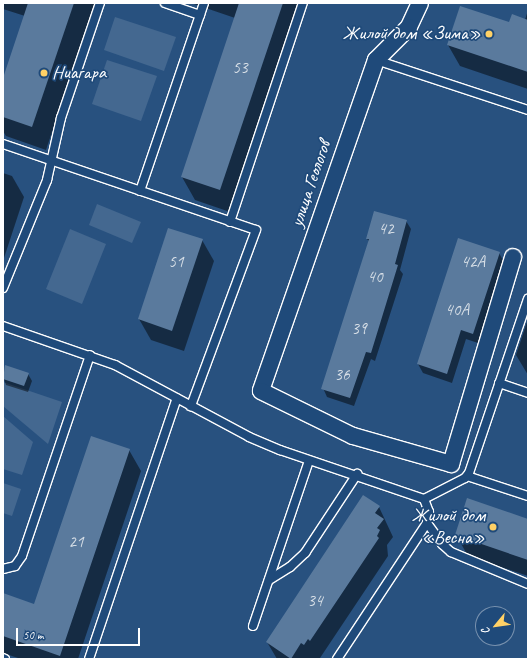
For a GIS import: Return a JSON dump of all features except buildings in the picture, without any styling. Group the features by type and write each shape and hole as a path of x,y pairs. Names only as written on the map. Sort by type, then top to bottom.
{"street":[{"name":"улица Геологов","path":"420,3 409,27 376,60 261,391 353,436 451,464 513,257"}],"lane":[{"path":"3,288 47,180 61,118 100,3"},
{"path":"165,3 200,15"},
{"path":"140,191 204,3"},
{"path":"230,222 303,3"},
{"path":"376,60 528,110"},
{"path":"3,144 256,230 191,406"},
{"path":"424,500 467,476 528,299"},
{"path":"3,326 90,355 128,371 249,437 309,461 356,475 424,500 430,512 427,523 337,659"},
{"path":"3,569 15,566 22,556 90,355"},
{"path":"499,383 528,393"},
{"path":"89,659 177,398"},
{"path":"253,626 309,461"},
{"path":"269,580 290,567 305,553 356,475"},
{"path":"467,476 528,496"},
{"path":"427,523 442,544 451,552 528,584"}],"shaded area":[{"path":"115,17 176,37 164,71 104,50"},
{"path":"107,60 157,76 141,121 92,104"},
{"path":"97,204 141,222 132,243 89,225"},
{"path":"70,229 106,244 82,304 46,289"},
{"path":"3,382 62,402 48,444 3,406"},
{"path":"3,416 33,442 22,475 3,469"},
{"path":"3,483 21,489 12,516 3,513"}],"place":[{"name":"Жилой дом «Зима»","path":"489,34"},
{"name":"Ниагара","path":"44,73"},
{"name":"Жилой дом «Весна»","path":"493,527"}]}
